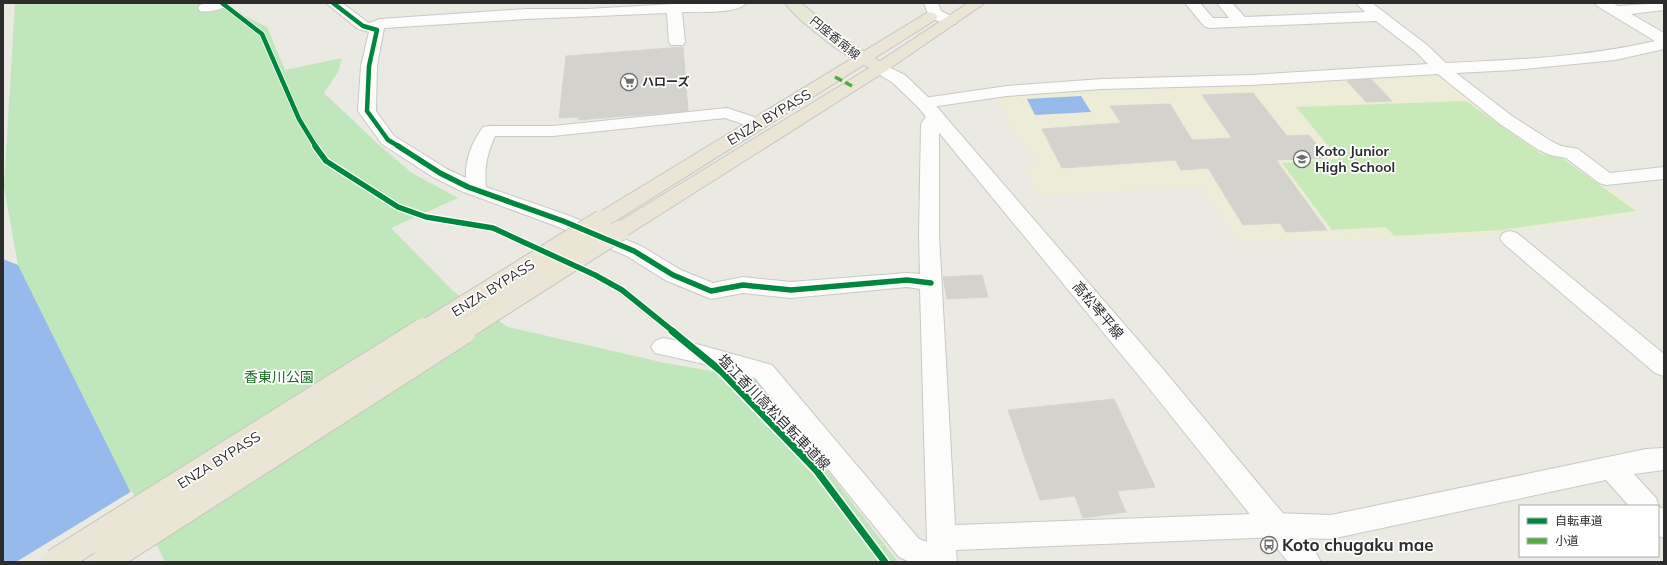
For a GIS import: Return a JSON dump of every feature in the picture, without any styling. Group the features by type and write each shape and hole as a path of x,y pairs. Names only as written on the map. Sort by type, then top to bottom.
{"highway":[{"name":"ENZA BYPASS","path":"55,562 611,225 871,64 933,9 953,3"},
{"name":"ENZA BYPASS","path":"104,562 611,225 757,124 950,21 978,3"}],"main road":[{"name":"円座香南線","path":"792,3 871,64"}],"street":[{"path":"205,8 220,3"},
{"path":"370,28 380,24 414,23 527,8 587,13 735,5 739,3"},
{"path":"1192,3 1209,23 1379,16"},
{"path":"1224,3 1241,22"},
{"path":"1363,3 1421,48 1441,68 1512,124 1544,145 1557,151 1571,153 1606,178 1664,173"},
{"path":"1602,3 1664,40"},
{"path":"338,4 363,26 377,30 369,66 367,111 388,140 440,172 478,191 563,221 634,251 673,275 711,291 743,285 791,290 907,280 931,283"},
{"path":"1616,11 1664,6"},
{"path":"674,8 677,42"},
{"path":"933,9 950,21"},
{"path":"941,556 929,235 929,109 1007,91 1102,84 1251,80 1346,73 1514,65 1615,55 1664,44"},
{"name":"高松琴平線","path":"871,64 899,79 929,109 1153,375 1306,562"},
{"path":"478,191 474,167 477,155 489,131 553,131 727,113 757,124"},
{"path":"1510,238 1664,367"},
{"path":"663,347 700,354 763,371 909,548 941,556 1276,525 1331,527 1664,458"},
{"path":"1612,468 1645,505"}],"shaded area":[{"name":"Koto Junior High School","path":"1438,70 1565,156 1642,212 1620,217 1469,237 1238,241 1201,187 1037,196 1026,168 1038,163 1009,123 997,96"}],"green space":[{"name":"香東川公園","path":"15,3 227,3 245,16 267,27 285,70 342,58 338,72 324,93 378,144 412,173 458,198 391,228 454,292 508,327 665,363 757,379 898,562 165,562 18,265 4,187"},
{"path":"1466,101 1541,154 1562,158 1636,211 1501,230 1394,236 1386,227 1332,230 1282,163 1339,159 1296,107"}],"water":[{"path":"1081,96 1091,112 1035,115 1027,99"},
{"path":"3,259 18,265 132,495 136,562 3,562"}],"pier":[{"path":"132,491 134,495 138,562 16,562"}],"building":[{"path":"683,47 688,111 578,120 579,117 559,118 566,56"},
{"path":"1371,79 1392,101 1366,102 1347,81"},
{"path":"1253,93 1287,136 1309,135 1327,158 1276,160 1327,230 1286,232 1280,223 1243,225 1208,168 1181,170 1175,160 1062,168 1042,129 1121,123 1110,106 1170,104 1192,140 1232,138 1202,95"},
{"path":"982,275 988,297 947,299 943,277"},
{"path":"1114,399 1155,487 1117,491 1126,512 1083,518 1075,496 1040,500 1008,410"}],"marked path":[{"path":"835,77 852,86"}],"cycle path":[{"name":"塩江香川高松自転車道線","path":"222,3 262,34 270,49 299,119 311,141 326,161 398,207 426,217 493,228 595,275 622,290 722,372 816,470 885,562"},
{"path":"333,3 363,26 377,30 369,66 367,111 388,140 440,173 468,187 563,221 634,251 673,275 711,291 743,285 791,290 907,280 931,283"}],"place":[{"name":"ハローズ","path":"629,82"},
{"name":"Koto Junior High School","path":"1302,159"},
{"name":"Koto chugaku mae","path":"1269,545"}]}
